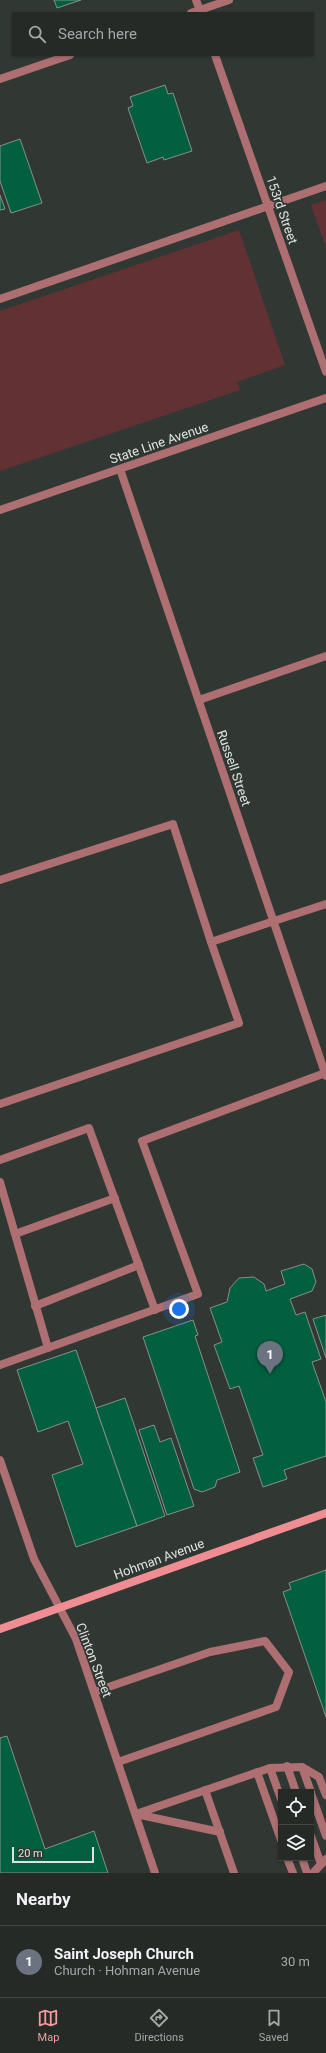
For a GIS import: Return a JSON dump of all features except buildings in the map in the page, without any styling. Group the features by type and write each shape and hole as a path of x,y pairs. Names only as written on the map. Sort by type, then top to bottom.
{"main road":[{"name":"Hohman Avenue","path":"0,1629 326,1513"}],"street":[{"path":"196,0 200,12 229,0"},
{"path":"0,79 67,56"},
{"name":"153rd Street","path":"215,56 326,372"},
{"path":"0,299 326,186"},
{"name":"State Line Avenue","path":"0,510 326,398"},
{"name":"Russell Street","path":"120,469 326,1075"},
{"path":"198,700 326,656"},
{"path":"0,880 173,824 238,1023 0,1104"},
{"path":"211,942 326,904"},
{"path":"0,1366 198,1294 142,1142 326,1075"},
{"path":"0,1160 89,1128 155,1310"},
{"path":"0,1182 48,1348"},
{"path":"15,1234 115,1198"},
{"path":"35,1306 139,1265"},
{"name":"Clinton Street","path":"0,1460 34,1559 76,1639 155,1873"},
{"path":"94,1692 210,1652 265,1641 289,1672 276,1707 118,1762"},
{"path":"136,1814 257,1772 270,1768 287,1766 302,1767 319,1777 326,1795"},
{"path":"287,1766 295,1789"},
{"path":"302,1767 310,1789"},
{"path":"270,1768 278,1791"},
{"path":"257,1772 278,1832"},
{"path":"205,1790 234,1873"},
{"path":"314,1801 326,1836"},
{"path":"136,1814 220,1832"},
{"path":"313,1873 324,1861 314,1842"},
{"path":"288,1861 293,1873"},
{"path":"303,1861 307,1873"}],"shaded area":[{"path":"326,200 326,248 311,205"},
{"path":"239,230 285,365 237,382 240,390 0,471 0,311"}],"place":[{"name":"Saint Joseph Church","path":"270,1374"}]}
